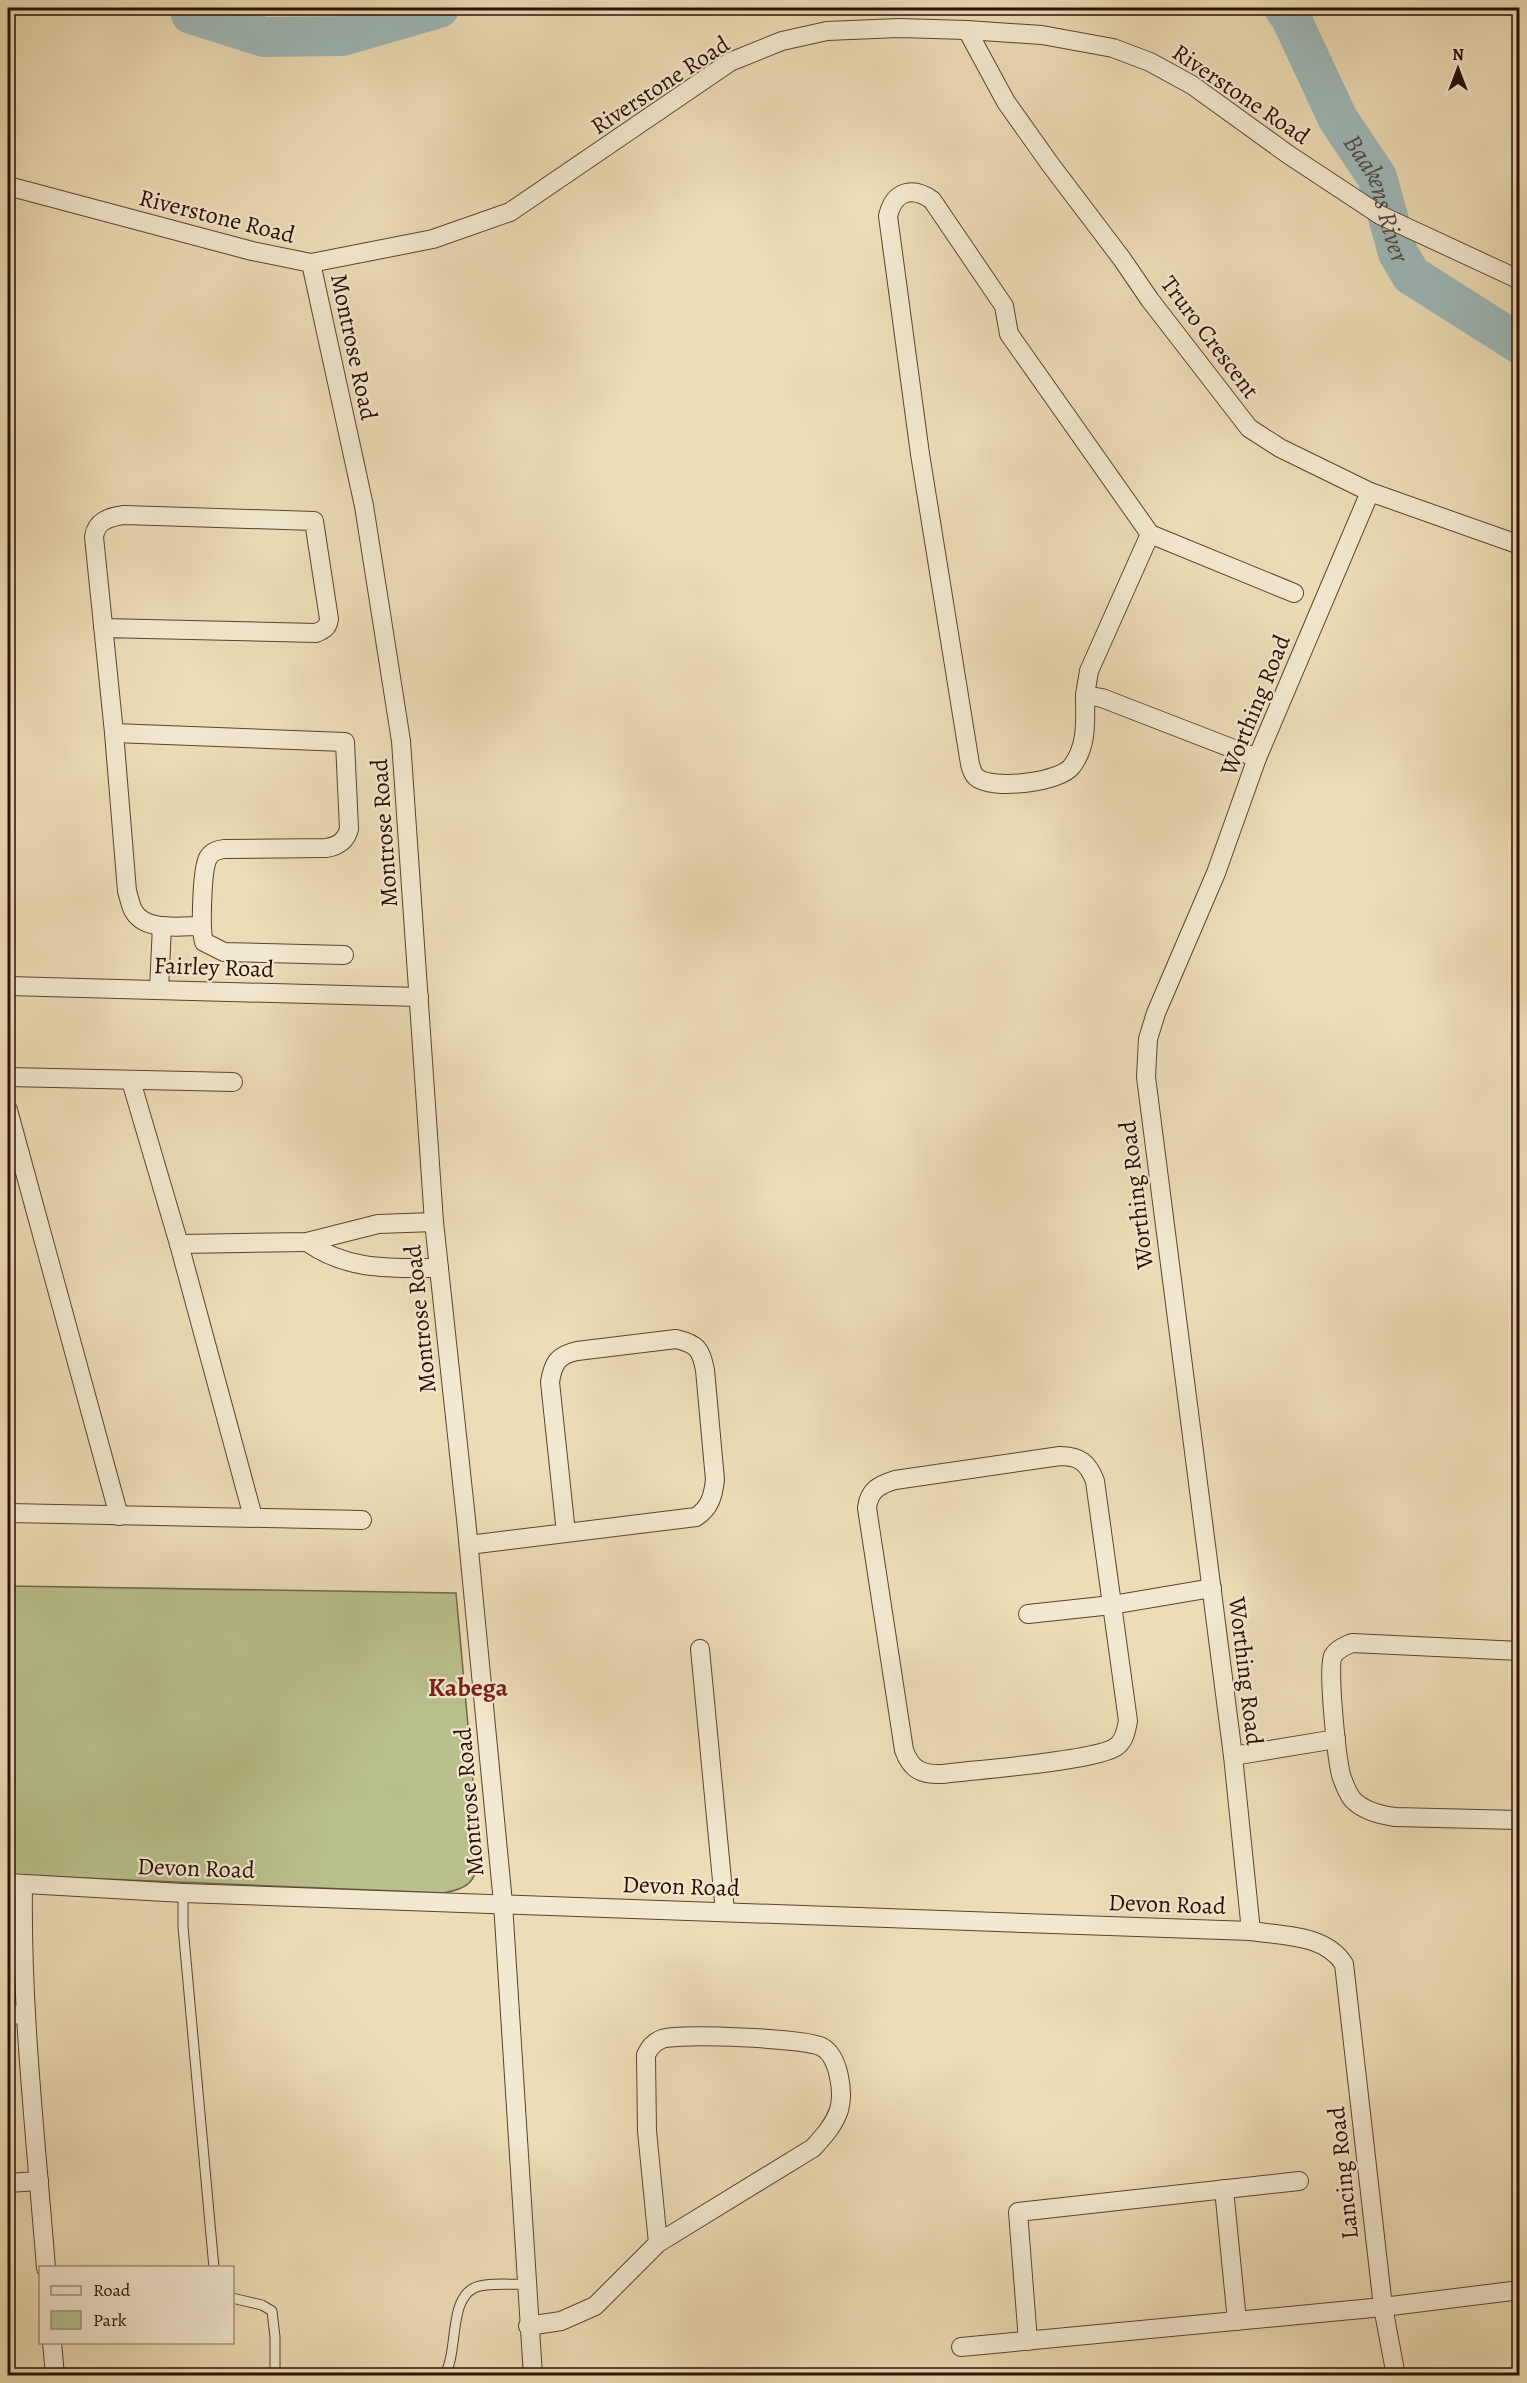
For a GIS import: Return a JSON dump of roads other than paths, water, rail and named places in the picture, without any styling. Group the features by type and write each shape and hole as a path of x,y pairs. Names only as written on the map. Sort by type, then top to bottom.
{"street":[{"name":"Riverstone Road","path":"8,186 230,245 311,263 433,239 510,212 730,62 782,41 827,31 899,28 967,30 1042,35 1113,48 1150,62 1192,86 1289,155 1380,215 1520,280"},
{"name":"Truro Crescent","path":"967,30 1006,102 1163,318 1249,428 1280,448 1370,492 1520,545"},
{"path":"1150,534 1089,671 1085,695 1086,736 1071,768 1060,776 1005,784 985,781 975,776 970,764 920,454 888,216 891,205 898,196 912,192 922,193 932,200 1004,306 1009,334 1150,534 1294,593"},
{"name":"Montrose Road","path":"311,263 364,506 401,741 434,1222 503,1903 532,2376"},
{"name":"Worthing Road","path":"1251,1932 1233,1756 1146,1077 1148,1039 1156,1013 1216,873 1257,758 1370,492"},
{"path":"103,628 316,633 323,631 329,620 314,521 124,515 103,520 95,530 94,537 127,891 133,912 145,921 162,926 201,926"},
{"path":"1085,695 1102,698 1257,758"},
{"path":"114,733 345,742 349,829 347,836 335,846 326,848 224,849 214,852 207,860 201,926 204,942 224,952 344,955"},
{"path":"159,989 162,926"},
{"name":"Fairley Road","path":"8,986 419,997"},
{"path":"8,1077 233,1082"},
{"path":"131,1081 179,1244 253,1518"},
{"path":"8,1110 119,1516"},
{"path":"179,1244 307,1242 378,1224 434,1222"},
{"path":"307,1242 319,1251 367,1267 439,1268"},
{"path":"468,1545 696,1518 705,1512 713,1493 715,1480 703,1357 692,1342 676,1339 665,1340 577,1351 557,1358 552,1368 550,1382 566,1533"},
{"path":"1060,1456 1082,1459 1090,1470 1098,1495 1113,1605 1128,1721 1125,1737 1117,1747 1087,1756 943,1774 921,1772 913,1768 904,1749 867,1508 868,1497 874,1489 895,1480 1060,1456"},
{"path":"8,1513 362,1520"},
{"path":"1028,1614 1113,1605 1212,1588"},
{"path":"1520,1651 1360,1642 1338,1650 1331,1662 1336,1739 1341,1774 1347,1790 1355,1801 1367,1810 1395,1817 1520,1820"},
{"path":"700,1649 725,1912"},
{"path":"1233,1756 1336,1739"},
{"path":"15,1883 22,1933 17,2015 39,2181 46,2266"},
{"name":"Devon Road","path":"15,1883 183,1893 1251,1932 1307,1939 1329,1948 1344,1964"},
{"name":"Lancing Road","path":"1344,1964 1383,2307 1396,2376"},
{"path":"528,2326 561,2321 595,2306 658,2243 701,2214 813,2148 833,2125 840,2108 840,2078 830,2053 823,2047 812,2043 780,2039 668,2037 652,2046 646,2055 647,2131 658,2243"},
{"path":"8,2183 39,2181"},
{"path":"1029,2341 1018,2212 1299,2181"},
{"path":"1224,2189 1237,2321"},
{"path":"961,2347 1383,2307 1520,2290"},
{"path":"52,2344 55,2376"}],"lane":[{"path":"183,1893 183,1927 214,2266"},
{"path":"444,2376 451,2361 461,2300 474,2288 526,2284"},
{"path":"234,2299 272,2311 275,2376"}],"waterway":[{"name":"Baakens River","path":"192,8 191,14 264,37 342,36 439,8"},
{"name":"Baakens River","path":"1284,8 1291,18 1338,119 1377,177 1398,253 1411,275 1520,344"}],"district":[{"name":"Kabega","path":"468,1687"}]}
